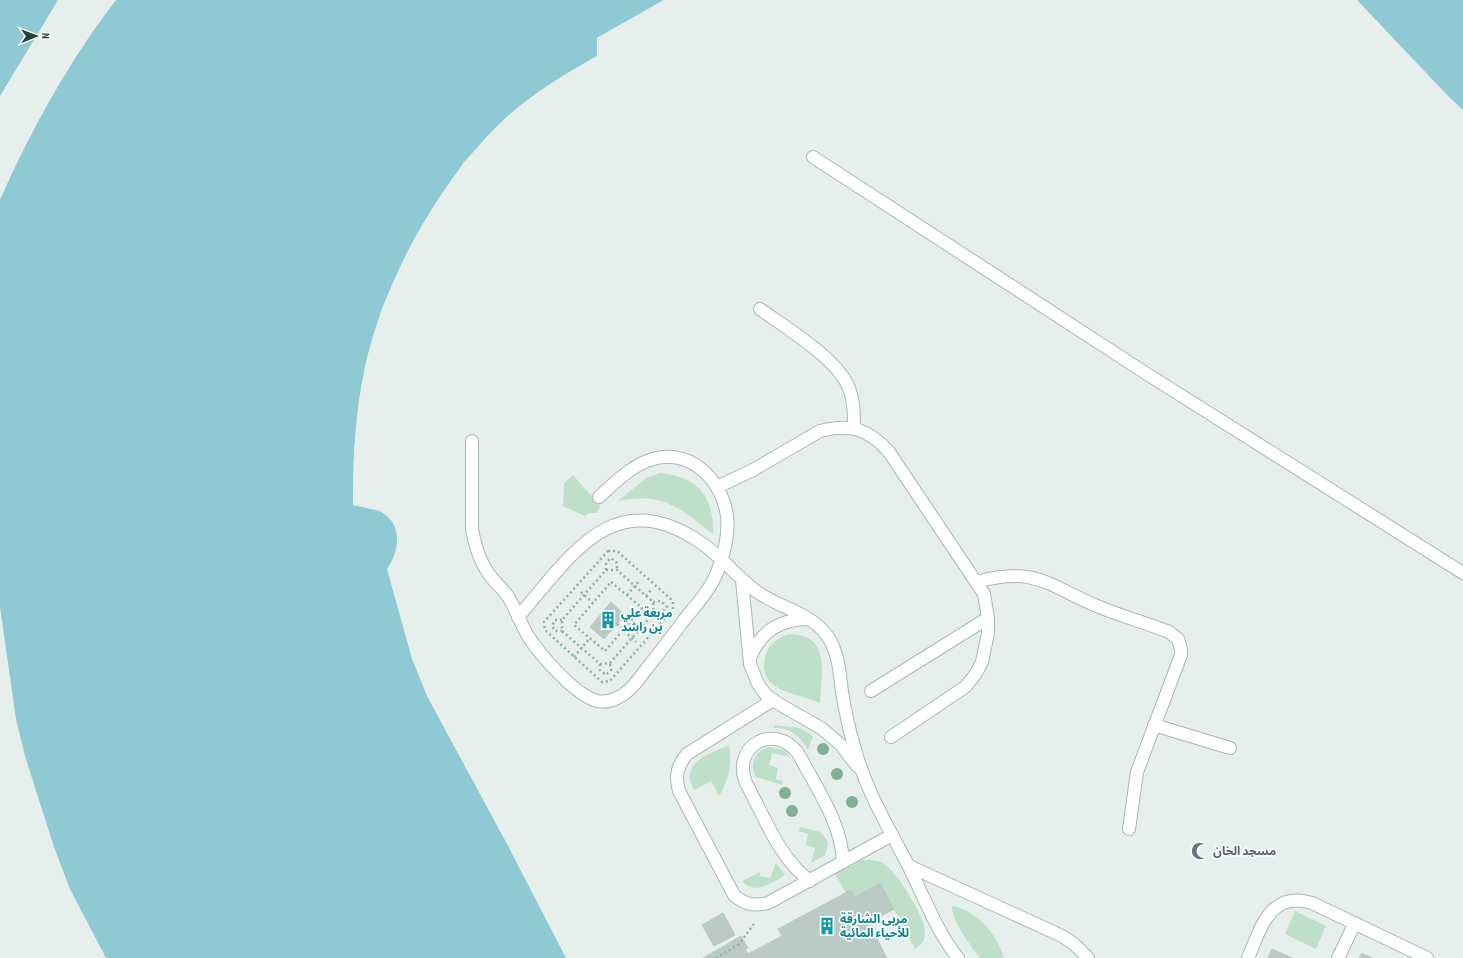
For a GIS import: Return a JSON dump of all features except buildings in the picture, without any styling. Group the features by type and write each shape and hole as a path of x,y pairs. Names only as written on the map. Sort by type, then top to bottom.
{"lane":[{"path":"813,157 1147,374 1463,573"},
{"path":"760,308 827,359 842,376 848,385 851,396 854,428"},
{"path":"717,487 753,470 820,431 841,427 854,428 866,432 879,441 889,452 984,594 988,618 986,647 982,662 965,687 891,737"},
{"path":"472,441 471,513 474,542 484,565 509,599 535,646 560,674 583,693 597,701 614,699 625,694 634,685 708,589 722,560 726,540 727,518 723,501 717,487 708,474 698,466 686,460 674,457 660,457 647,460 599,497"},
{"path":"518,617 582,545 598,533 616,524 629,520 659,523 699,541 722,560 742,580 762,594 809,619 825,632 835,650 854,746 861,770 947,943 958,958"},
{"path":"976,582 996,576 1031,576 1052,584 1098,606 1174,634 1180,644 1181,655 1176,672 1154,725 1137,772 1129,829"},
{"path":"742,580 749,659 758,684 766,695 773,700 821,728 840,744 861,770"},
{"path":"871,691 988,618"},
{"path":"749,659 759,640 776,625 792,620 809,619"},
{"path":"773,700 687,754 678,766 676,774 678,791 729,889 740,900 754,906 760,905 777,899 892,835"},
{"path":"1154,725 1230,748"},
{"path":"810,881 801,874 784,854 746,783 743,775 744,758 754,744 761,740 778,739 793,746 835,826 842,852 842,862"},
{"path":"908,866 1062,936 1074,944 1088,958"},
{"path":"1248,958 1267,917 1277,906 1283,902 1291,900 1305,900 1427,958"},
{"path":"1338,958 1355,923"}],"path":[{"path":"608,551 617,551 673,601 673,609 610,681 602,682 574,656 545,630 544,622 608,551"},
{"path":"562,631 562,620 606,570 606,564 611,558 617,563 617,570"},
{"path":"562,620 555,620 552,626 555,631 562,631 600,664 610,663 654,613 653,602 617,570 606,570"},
{"path":"627,595 640,581"},
{"path":"611,582 627,595 642,608 605,651 574,625 611,582"},
{"path":"646,596 651,590"},
{"path":"581,592 593,603"},
{"path":"653,602 661,601 667,607 661,613 654,613"},
{"path":"617,624 636,642"},
{"path":"560,674 590,638"},
{"path":"600,664 600,670 606,675 611,670 610,663"},
{"path":"716,958 735,947 747,936 756,922 760,905"}],"green space":[{"path":"660,473 673,475 684,479 694,484 701,491 707,499 710,509 713,521 713,534 680,510 659,500 647,498 618,501 646,478"},
{"path":"573,475 600,506 597,513 589,513 585,516 563,506 564,483"},
{"path":"789,634 803,636 812,641 818,648 822,668 820,703 781,689 767,678 764,669 765,657 768,648 781,637"},
{"path":"774,725 800,728 813,736 808,750 794,733 785,729 774,728"},
{"path":"729,745 729,771 719,796 711,781 694,790 690,780 690,772 693,766 698,760"},
{"path":"769,747 784,750 790,757 772,753 769,765 778,768 776,779 783,781 782,785 756,777 754,772 753,763 757,754"},
{"path":"800,827 820,832 827,840 828,845 825,855 811,863 815,848 806,845 808,834 799,831"},
{"path":"862,860 875,860 889,867 910,896 921,918 925,934 921,944 915,949 880,883 855,897 851,891 846,893 835,874"},
{"path":"776,863 785,875 764,887 753,888 742,881 760,872 760,876 770,878"},
{"path":"954,906 963,909 979,919 985,925 996,940 1004,958 980,958 958,926 953,913 952,907"},
{"path":"1295,911 1326,926 1316,949 1285,934"}],"water":[{"path":"0,0 58,0 0,96"},
{"path":"116,0 664,0 597,38 597,56 551,83 529,98 484,139 461,167 419,230 401,264 386,299 374,333 365,367 357,418 353,470 353,505 371,508 383,513 395,527 397,534 396,549 387,569 412,659 427,696 507,844 566,958 106,958 70,889 54,847 25,756 16,719 0,607 0,200 38,122 52,97 82,47"},
{"path":"1357,0 1463,0 1463,110 1449,97"}],"pier":[{"path":"666,0 599,39 598,58 540,94 510,117 465,163 426,223 383,308 367,367 356,451 355,504 381,509 388,513 391,520 380,511 353,505 354,450 365,367 382,308 402,264 425,222 464,162 509,115 539,92 597,56 597,38"}],"place":[{"name":"مربعة علي بن راشد","path":"608,620"},
{"name":"مسجد الخان","path":"1200,851"},
{"name":"مربى الشارقة للأحياء المائية","path":"827,926"}]}
